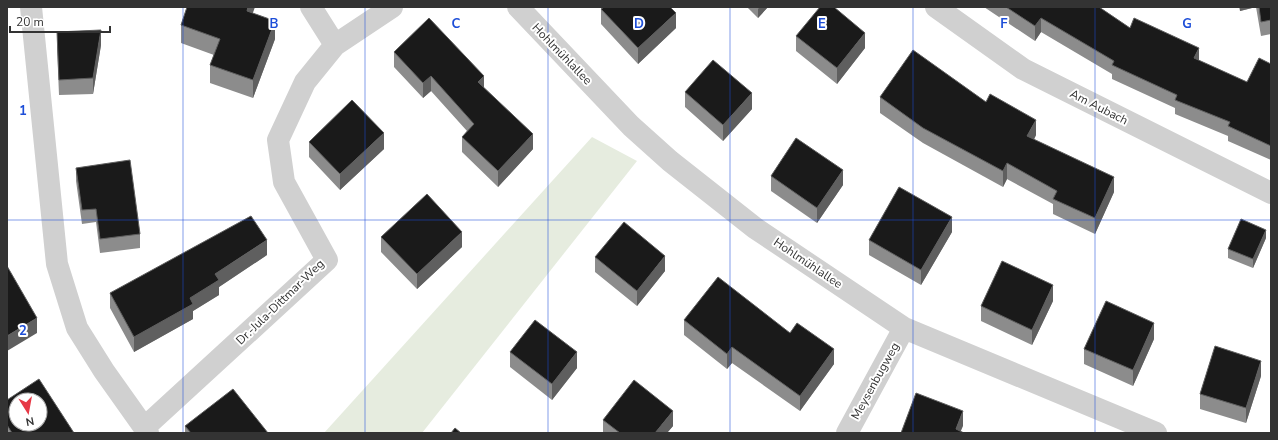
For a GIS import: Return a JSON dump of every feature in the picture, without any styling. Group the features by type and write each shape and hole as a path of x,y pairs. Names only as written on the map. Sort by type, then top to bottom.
{"street":[{"name":"Dr.-Jula-Dittmar-Weg","path":"31,7 57,264 77,328 104,371 147,430 326,260 284,182 278,140 305,82 335,45 392,7"},
{"path":"311,7 335,45"},
{"name":"Hohlmühlallee","path":"518,7 631,126 670,161 755,228 904,328 1156,433"},
{"name":"Am Aubach","path":"936,7 1023,69 1271,193"},
{"name":"Meysenbugweg","path":"847,433 904,328"}],"shaded area":[{"path":"592,137 637,161 422,433 324,433"}],"building":[{"path":"187,7 248,7 247,11 275,21 253,80 210,65 220,39 181,25"},
{"path":"604,7 670,7 676,13 638,48 601,9"},
{"path":"820,7 834,7 865,33 837,68 796,36"},
{"path":"1006,7 1099,7 1130,28 1134,18 1199,48 1194,58 1247,82 1259,58 1271,64 1271,146 1228,126 1230,122 1175,100 1177,95 1112,65 1114,61 1041,18 1035,26"},
{"path":"1259,7 1271,7 1271,20 1261,22"},
{"path":"429,18 484,76 478,82 533,134 498,171 462,137 474,124 431,76 423,83 394,52"},
{"path":"101,30 93,78 59,80 57,32"},
{"path":"913,50 986,102 990,94 1036,120 1027,136 1114,177 1095,218 1053,199 1057,191 1007,163 1003,171 923,128 880,97"},
{"path":"713,60 752,93 723,125 685,92"},
{"path":"352,100 384,133 340,174 309,142"},
{"path":"796,138 843,170 817,208 771,176"},
{"path":"130,160 140,234 100,239 96,209 82,210 76,168"},
{"path":"899,187 952,217 921,270 869,240"},
{"path":"427,194 462,232 417,274 381,237"},
{"path":"251,216 267,240 215,274 219,280 190,298 193,304 134,337 110,293"},
{"path":"1241,219 1266,230 1253,259 1228,249"},
{"path":"624,222 665,256 637,291 595,257"},
{"path":"1002,261 1053,285 1032,330 981,306"},
{"path":"7,266 37,318 7,336"},
{"path":"718,277 790,333 797,323 834,349 800,396 732,347 727,354 684,320"},
{"path":"1106,301 1154,323 1133,370 1084,349"},
{"path":"535,320 577,352 552,384 510,352"},
{"path":"1215,346 1261,361 1246,408 1200,394"},
{"path":"39,379 47,392 19,392"},
{"path":"634,380 673,411 655,433 620,433 603,420"},
{"path":"233,389 268,433 191,433 185,426"},
{"path":"48,393 74,433 12,433 48,432"},
{"path":"916,393 963,411 956,429 964,433 901,433"},
{"path":"8,399 8,427 7,400"},
{"path":"455,428 461,433 451,433"}]}
